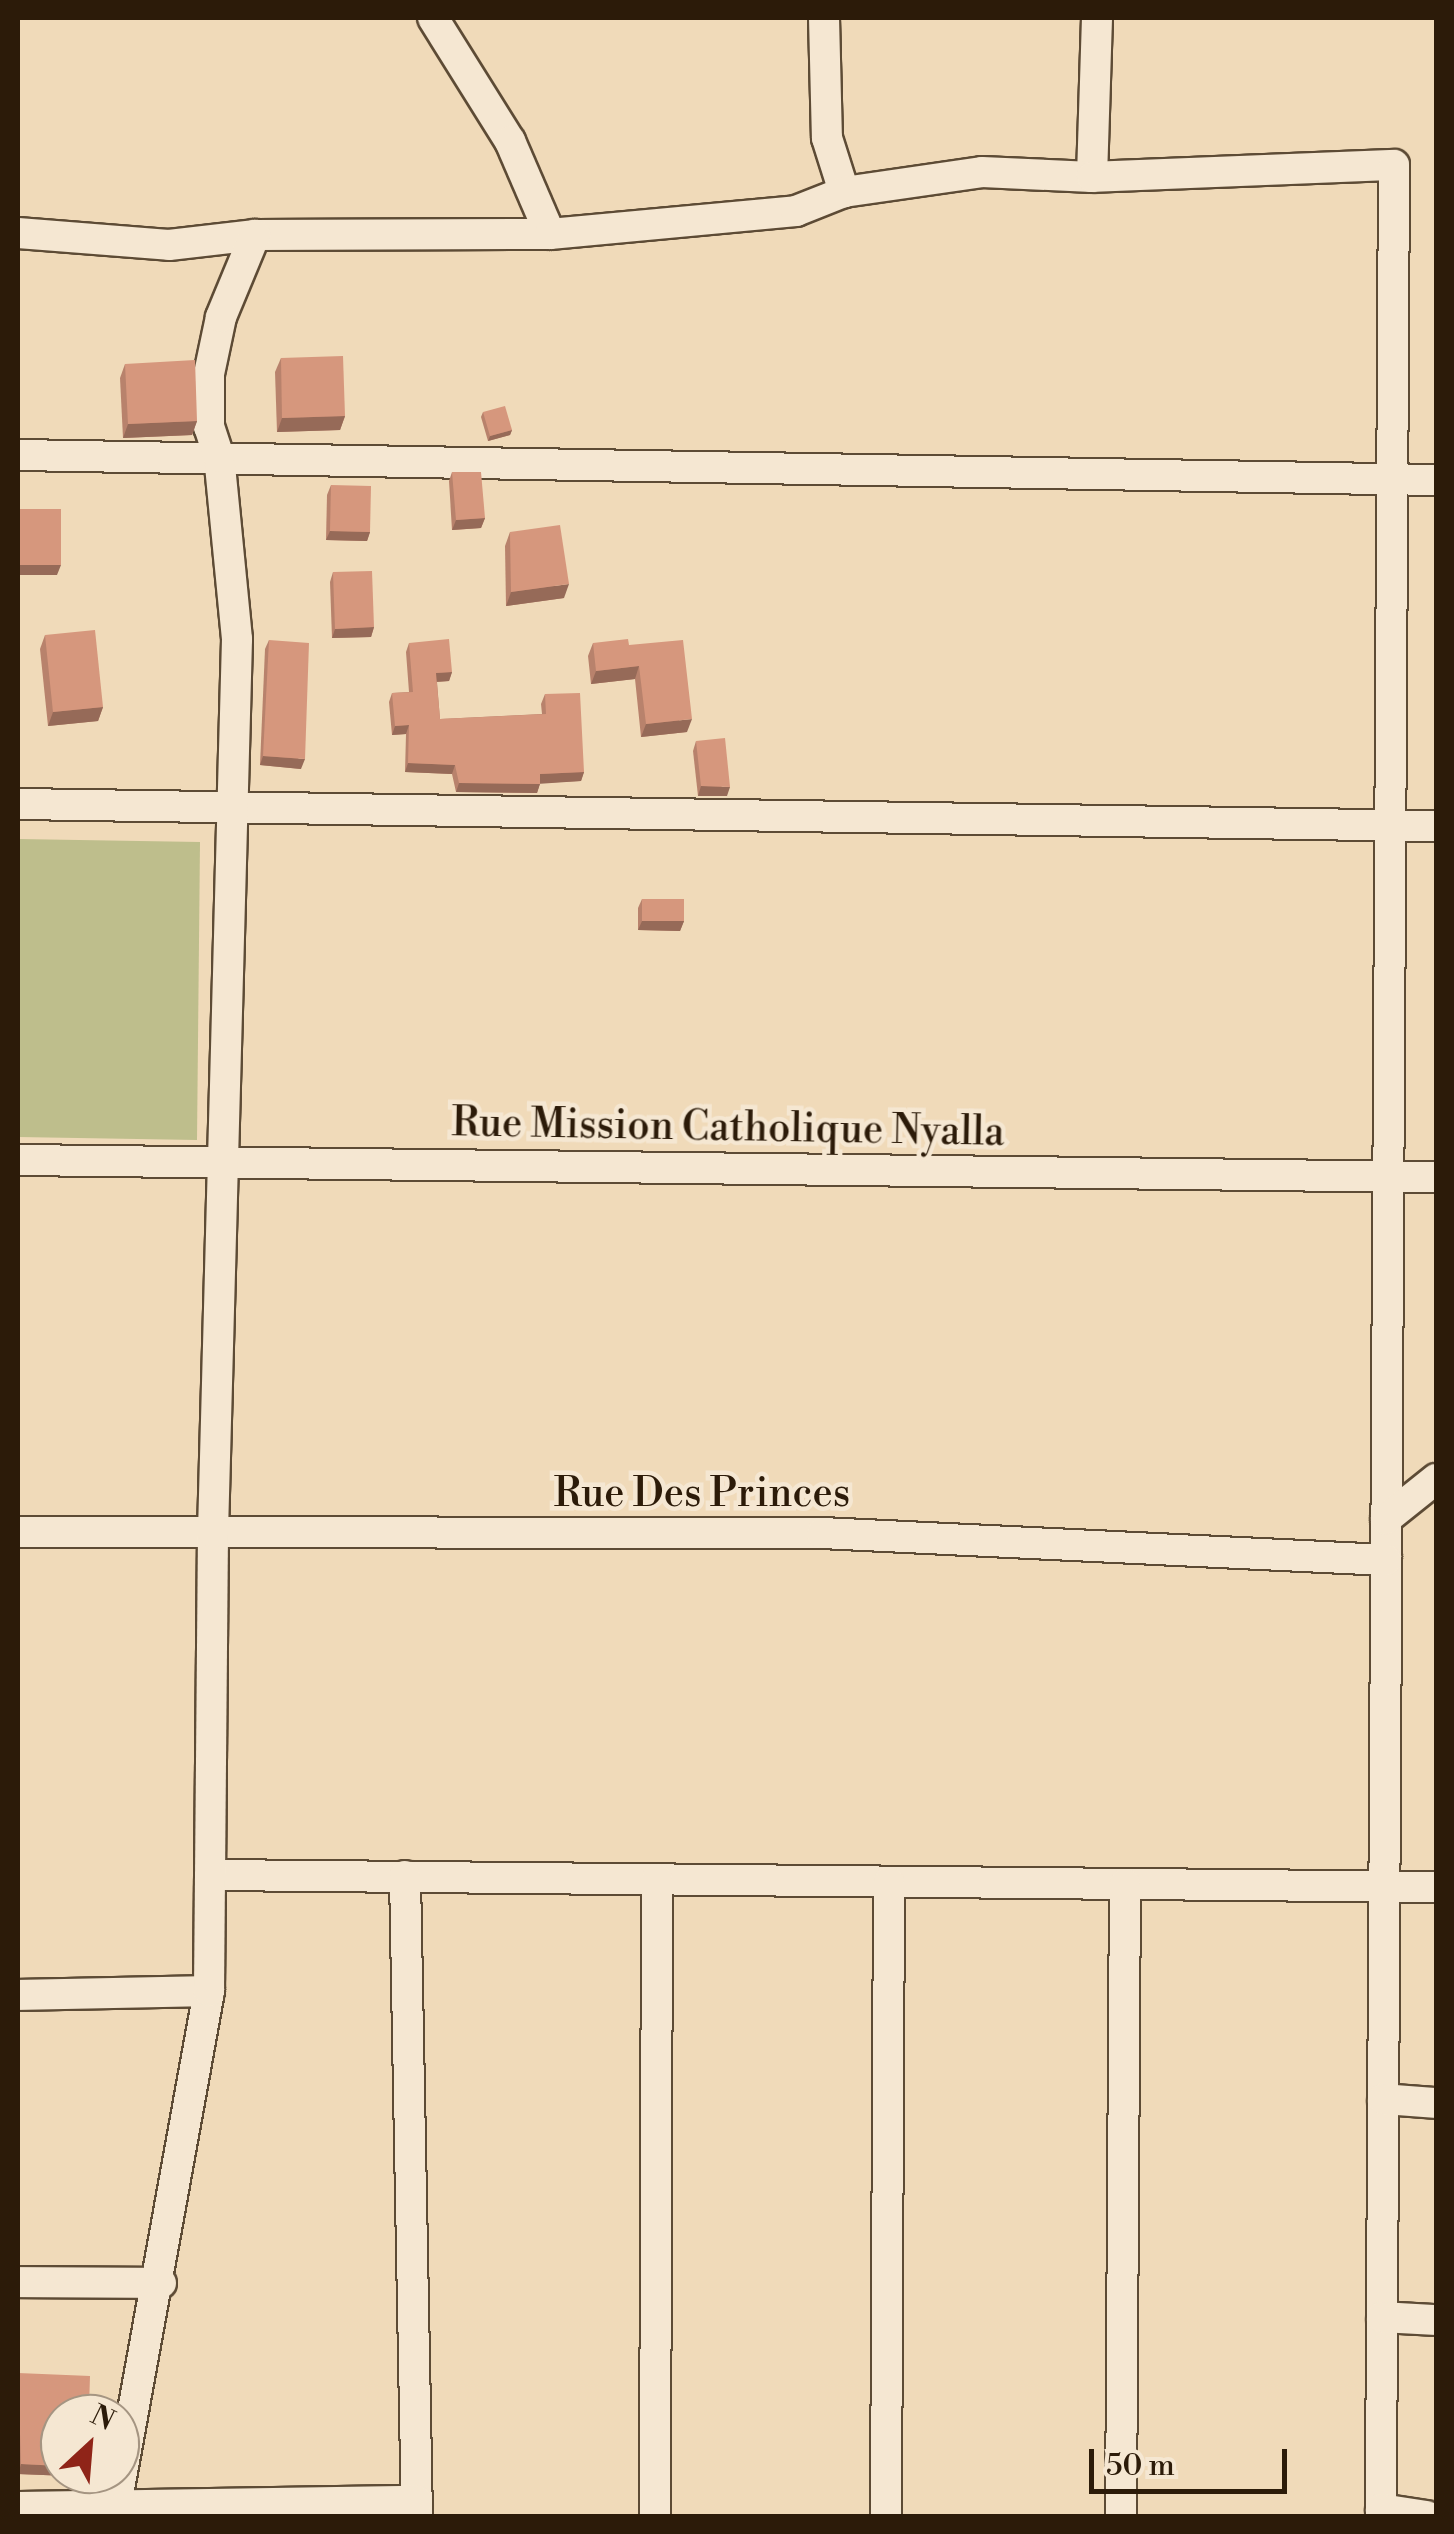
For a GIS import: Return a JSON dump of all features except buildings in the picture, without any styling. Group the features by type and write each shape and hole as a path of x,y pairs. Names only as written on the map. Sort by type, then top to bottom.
{"street":[{"path":"433,18 510,141 550,234"},
{"path":"824,18 827,138 844,192"},
{"path":"1092,177 1097,18"},
{"path":"18,233 170,244 255,235 550,234 796,211 844,192 982,172 1092,177 1394,165 1381,2513 1426,2516"},
{"path":"116,2510 161,2283 210,1991 213,1532 236,806 237,639 219,457 209,427 208,374 221,317 255,235"},
{"path":"18,455 1436,480"},
{"path":"18,804 1436,826"},
{"name":"Rue Mission Catholique Nyalla","path":"18,1160 1436,1177"},
{"path":"1386,1519 1436,1479"},
{"name":"Rue Des Princes","path":"18,1532 822,1533 1386,1560"},
{"path":"213,1874 1436,1887"},
{"path":"18,2506 216,2511 417,2509 405,1876"},
{"path":"655,2516 658,1879"},
{"path":"886,2516 889,1882"},
{"path":"1121,2516 1125,1884"},
{"path":"18,1995 210,1991"},
{"path":"1383,2099 1436,2103"},
{"path":"18,2282 161,2283"},
{"path":"1382,2318 1436,2320"}],"green space":[{"path":"18,839 200,842 197,1140 18,1137"}]}
